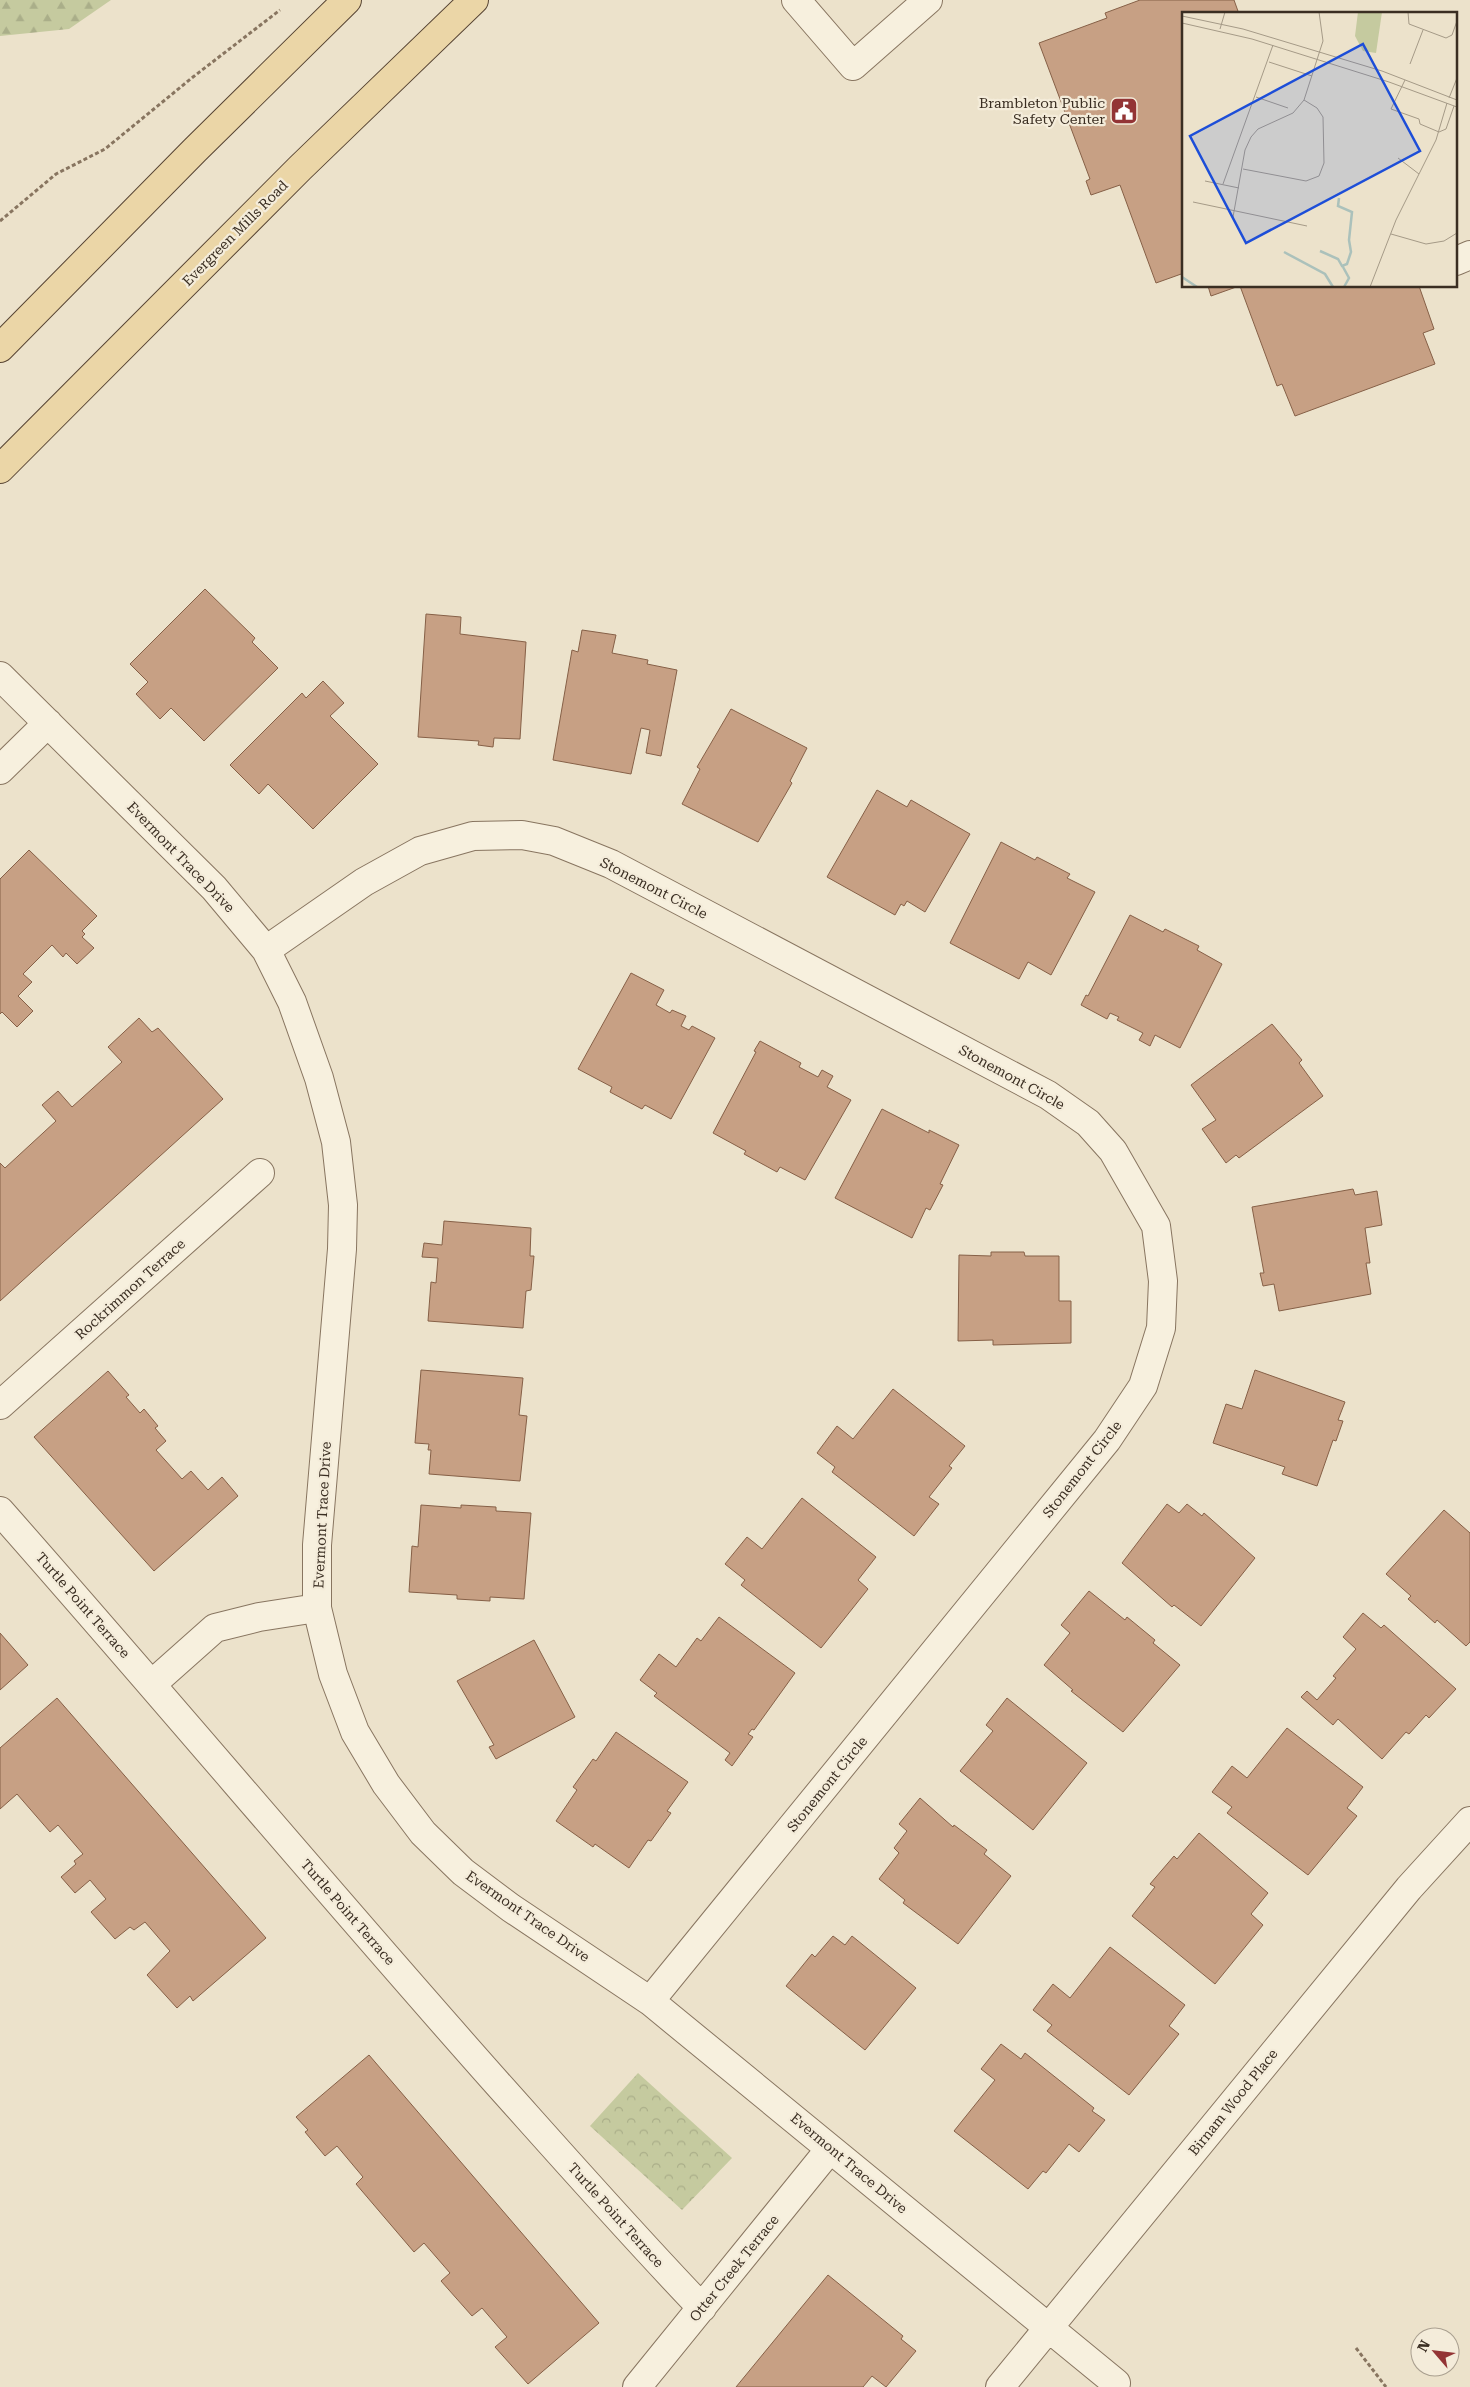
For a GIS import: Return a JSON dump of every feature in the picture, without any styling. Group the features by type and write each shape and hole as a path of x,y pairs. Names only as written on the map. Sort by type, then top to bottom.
{"main road":[{"path":"0,348 195,150 347,0"},
{"name":"Evergreen Mills Road","path":"0,469 300,168 474,0"}],"street":[{"path":"796,0 853,66 928,0"},
{"path":"1458,260 1470,255"},
{"name":"Evermont Trace Drive","path":"0,676 214,888 266,950 292,1002 319,1078 336,1142 343,1205 342,1249 317,1545 317,1608 333,1674 355,1732 386,1784 423,1833 463,1872 511,1908 650,2001 1116,2383"},
{"path":"0,770 48,723"},
{"name":"Stonemont Circle","path":"266,950 364,882 420,850 473,836 522,835 554,841 611,864 1048,1095 1088,1123 1113,1151 1156,1226 1163,1281 1161,1328 1143,1386 1107,1440 650,2001"},
{"name":"Rockrimmon Terrace","path":"0,1406 260,1173"},
{"name":"Turtle Point Terrace","path":"0,1511 152,1684 427,2004 643,2246 702,2308"},
{"path":"152,1684 215,1628 259,1617 317,1608"},
{"name":"Birnam Wood Place","path":"1000,2387 1402,1896 1470,1821"},
{"name":"Otter Creek Terrace","path":"637,2387 830,2149"}],"path":[{"path":"0,221 56,174 104,149 286,5"},
{"path":"1356,2348 1386,2387"}],"green space":[{"path":"0,0 111,0 69,29 0,36"},
{"path":"638,2073 732,2158 682,2210 590,2126"}],"building":[{"name":"Brambleton Public Safety Center","path":"1140,0 1234,0 1238,12 1182,12 1182,274 1156,283 1120,185 1091,195 1086,181 1090,179 1039,43 1107,18 1105,13"},
{"path":"1209,288 1233,288 1211,296"},
{"path":"1241,288 1420,288 1434,329 1423,333 1435,364 1295,416 1282,384 1277,386"},
{"path":"205,589 255,638 252,642 278,668 204,741 171,708 160,719 136,694 148,682 130,664"},
{"path":"426,614 461,617 460,634 526,642 520,739 494,738 493,747 478,745 479,741 418,737"},
{"path":"582,630 616,635 612,653 648,660 647,664 677,670 661,756 646,753 650,730 641,728 631,774 553,760 572,650 578,652"},
{"path":"323,681 344,703 330,716 378,764 313,829 268,784 259,794 230,765 302,693 306,698"},
{"path":"731,709 807,748 790,781 792,783 758,842 682,804 700,769 697,767"},
{"path":"877,790 907,807 911,800 970,834 925,912 907,901 904,906 901,904 895,915 827,877"},
{"path":"1001,842 1035,860 1037,857 1070,874 1067,878 1095,892 1051,975 1028,962 1019,979 950,943"},
{"path":"29,850 97,916 82,931 85,934 82,937 94,948 77,964 66,953 63,957 52,945 23,974 32,982 18,996 33,1011 17,1027 2,1012 0,1014 0,879"},
{"path":"1130,915 1163,932 1165,929 1199,946 1197,950 1222,964 1180,1048 1155,1035 1150,1046 1139,1040 1143,1033 1117,1020 1119,1017 1110,1013 1107,1019 1081,1005 1086,995 1088,996"},
{"path":"631,973 664,990 656,1005 670,1013 672,1010 686,1016 681,1026 689,1030 692,1026 715,1038 671,1119 645,1105 642,1109 610,1092 612,1087 578,1069"},
{"path":"139,1018 152,1032 158,1028 223,1099 0,1301 0,1163 5,1168 56,1121 42,1105 58,1091 72,1107 122,1062 108,1047"},
{"path":"1272,1024 1302,1060 1299,1063 1323,1096 1239,1158 1236,1155 1226,1163 1202,1129 1216,1120 1191,1085"},
{"path":"760,1041 801,1063 799,1067 818,1077 822,1070 833,1076 827,1087 851,1100 805,1180 780,1167 777,1172 744,1154 746,1151 713,1133"},
{"path":"882,1109 929,1133 929,1130 959,1145 940,1184 943,1185 930,1210 926,1208 912,1238 835,1198"},
{"path":"1353,1189 1355,1195 1377,1191 1382,1225 1365,1228 1370,1263 1366,1263 1371,1294 1279,1311 1274,1284 1263,1286 1260,1273 1264,1273 1252,1207"},
{"path":"444,1221 531,1228 530,1256 534,1256 531,1290 526,1291 523,1328 428,1321 431,1282 436,1283 438,1258 422,1257 424,1243 442,1245"},
{"path":"991,1252 1024,1252 1025,1256 1059,1256 1059,1301 1071,1301 1071,1343 993,1345 993,1340 958,1341 959,1255 991,1256"},
{"path":"421,1370 523,1378 519,1415 527,1416 520,1481 429,1474 431,1450 428,1450 429,1444 415,1443"},
{"path":"1255,1370 1345,1402 1338,1420 1343,1421 1336,1441 1333,1440 1317,1486 1282,1474 1285,1467 1213,1443 1226,1404 1242,1409"},
{"path":"108,1371 129,1395 126,1397 140,1413 144,1409 158,1426 155,1428 166,1441 156,1450 182,1479 191,1471 208,1490 222,1477 238,1496 154,1571 34,1437"},
{"path":"893,1389 965,1446 949,1466 952,1468 929,1497 939,1504 914,1536 832,1472 835,1467 817,1453 837,1426 853,1439"},
{"path":"802,1498 876,1557 858,1580 868,1589 821,1648 741,1585 745,1580 725,1564 747,1537 762,1549"},
{"path":"1167,1504 1179,1513 1187,1504 1202,1516 1204,1513 1255,1558 1201,1626 1174,1605 1172,1607 1122,1563"},
{"path":"421,1505 461,1508 461,1505 496,1507 496,1511 531,1513 524,1599 490,1597 490,1601 457,1599 457,1595 409,1592 412,1546 418,1547"},
{"path":"1444,1510 1470,1533 1470,1642 1466,1646 1437,1620 1435,1623 1408,1599 1411,1596 1386,1574"},
{"path":"1089,1591 1125,1620 1127,1617 1155,1640 1153,1643 1180,1665 1123,1732 1071,1691 1073,1690 1044,1665 1070,1633 1061,1625"},
{"path":"1363,1613 1381,1628 1384,1625 1456,1689 1429,1718 1426,1715 1409,1734 1406,1732 1382,1759 1338,1719 1333,1725 1301,1697 1307,1691 1317,1700 1336,1678 1333,1676 1356,1649 1343,1637"},
{"path":"719,1617 795,1673 754,1730 752,1729 748,1734 753,1737 732,1766 725,1760 730,1753 654,1696 657,1693 640,1680 659,1654 676,1667 697,1638 701,1641"},
{"path":"0,1633 28,1665 0,1690"},
{"path":"534,1640 575,1717 496,1759 489,1747 494,1745 457,1681"},
{"path":"57,1698 266,1938 193,2001 190,1996 177,2008 147,1975 170,1951 145,1922 134,1930 130,1927 115,1939 91,1912 106,1899 90,1880 75,1893 61,1877 76,1864 74,1861 83,1854 58,1825 50,1832 17,1794 0,1809 0,1748"},
{"path":"1007,1698 1087,1763 1033,1830 960,1771 993,1731 986,1725"},
{"path":"1287,1728 1363,1787 1347,1808 1357,1816 1308,1875 1227,1813 1232,1807 1212,1792 1232,1766 1247,1778"},
{"path":"616,1732 688,1782 667,1811 671,1813 651,1841 648,1840 629,1868 595,1844 593,1847 556,1821 577,1790 573,1787 593,1759 596,1761"},
{"path":"920,1798 953,1827 954,1825 987,1850 984,1854 1011,1876 958,1944 903,1903 905,1900 879,1879 899,1853 894,1848 907,1831 899,1824"},
{"path":"1199,1833 1268,1893 1251,1914 1263,1925 1215,1984 1132,1916 1155,1887 1150,1884 1174,1856 1177,1859"},
{"path":"833,1936 845,1945 852,1936 916,1988 865,2050 786,1986 812,1954 815,1957"},
{"path":"1110,1947 1185,2005 1169,2026 1179,2034 1129,2095 1047,2031 1052,2025 1033,2010 1053,1984 1070,1998"},
{"path":"1001,2044 1021,2059 1025,2053 1094,2108 1092,2111 1105,2120 1079,2152 1069,2144 1046,2173 1043,2171 1028,2189 954,2131 995,2080 981,2069"},
{"path":"369,2055 599,2323 528,2384 495,2347 507,2337 482,2308 472,2316 441,2281 450,2273 424,2243 414,2252 356,2184 363,2177 337,2146 325,2156 305,2132 308,2130 296,2117"},
{"path":"828,2275 903,2336 901,2339 916,2351 886,2387 872,2376 863,2387 736,2387"}],"place":[{"name":"Brambleton Public Safety Center","path":"1124,111"}]}
